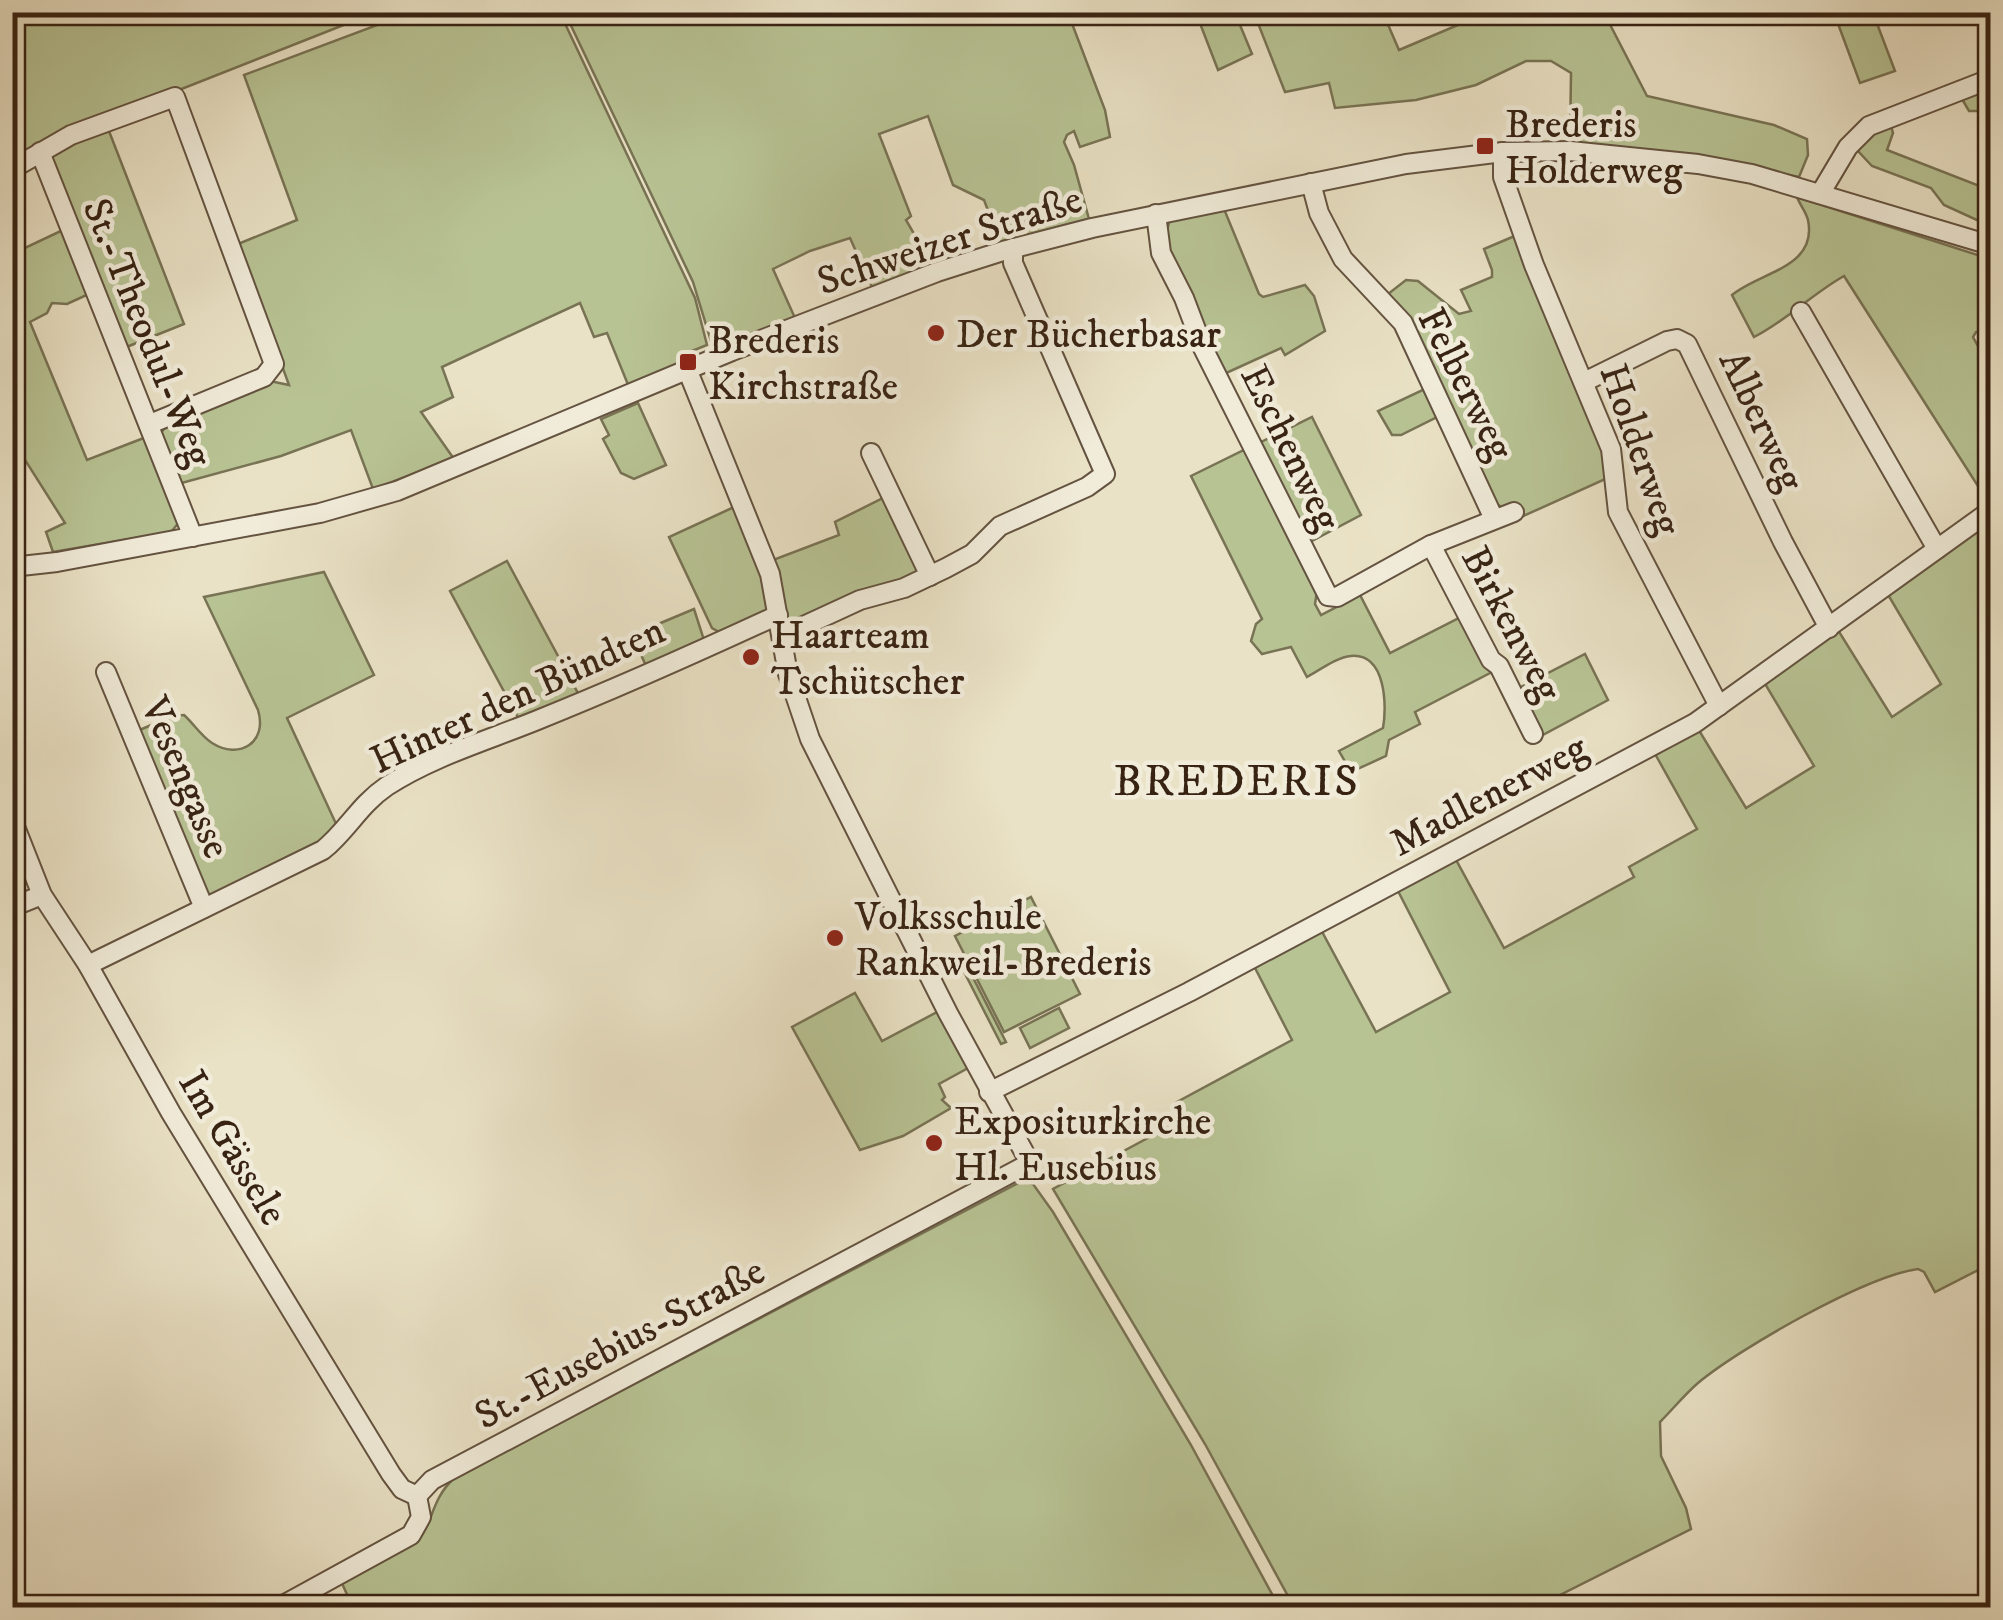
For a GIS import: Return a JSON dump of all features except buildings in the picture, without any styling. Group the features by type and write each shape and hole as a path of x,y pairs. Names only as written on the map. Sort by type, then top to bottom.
{"street":[{"path":"1820,194 1863,130 1990,79"},
{"path":"12,169 96,124 175,97 274,364 264,377 150,424"},
{"name":"Schweizer Straße","path":"12,566 57,562 320,513 398,490 936,272 1013,248 1156,214 1406,164 1503,152 1570,151 1698,164 1752,174 1990,245"},
{"name":"St.-Theodul-Weg","path":"40,152 193,537"},
{"name":"Holderweg","path":"1503,152 1503,178 1534,266 1614,458 1618,512 1719,706"},
{"name":"Felberweg","path":"1311,183 1319,212 1342,259 1403,323 1494,519"},
{"name":"Eschenweg","path":"1156,214 1161,253 1204,348 1330,598 1337,598 1432,545"},
{"path":"782,636 860,600 930,576 972,554 1000,526 1105,474 1014,263 1013,248"},
{"path":"1801,312 1938,549"},
{"name":"Alberweg","path":"1584,382 1668,341 1677,339 1686,344 1782,542 1829,628"},
{"path":"687,370 770,574 798,710 826,773 990,1092"},
{"path":"871,453 930,576"},
{"name":"Madlenerweg","path":"990,1092 1264,953 1662,741 1719,706 1990,511"},
{"path":"1432,545 1514,512"},
{"name":"Birkenweg","path":"1432,545 1453,591 1499,666 1533,734"},
{"name":"Hinter den Bündten","path":"88,966 322,850 340,834 350,818 398,779 778,615"},
{"name":"Vesengasse","path":"106,672 204,908"},
{"name":"Im Gässele","path":"12,819 42,895 88,966 171,1113 391,1474 402,1489 416,1496"},
{"path":"12,908 42,895"},
{"name":"St.-Eusebius-Straße","path":"416,1496 432,1480 1030,1163 990,1092"},
{"path":"278,1608 411,1534 421,1518 416,1496"}],"green space":[{"path":"12,13 374,13 179,90 114,110 13,162"},
{"path":"409,13 560,13 695,298 707,345 682,355 684,363 629,387 607,333 594,337 580,303 442,367 453,397 421,412 454,459 373,489 351,430 281,456 178,484 161,433 166,425 270,381 289,385 238,244 297,220 244,75"},
{"path":"565,13 1068,13 1105,110 1110,137 1080,147 1074,131 1064,142 1089,219 1000,242 984,200 953,185 928,116 879,134 911,216 906,220 932,265 872,287 850,238 810,251 773,269 795,318 714,351 693,282"},
{"path":"1196,13 1235,13 1252,54 1218,70"},
{"path":"1254,13 1383,13 1399,50 1465,22 1462,13 1604,13 1647,96 1774,125 1807,139 1808,155 1799,177 1685,155 1570,143 1571,73 1551,61 1526,61 1476,85 1416,100 1335,108 1329,83 1285,92"},
{"path":"1834,13 1873,13 1895,71 1860,83"},
{"path":"1990,83 1990,111 1969,111 1959,94"},
{"path":"107,126 184,324 124,348 49,158 51,153"},
{"path":"1891,126 1893,133 1887,150 1990,190 1990,226 1944,205 1931,188 1872,166 1857,150 1870,133"},
{"path":"1797,197 1990,259 1990,333 1976,332 1973,337 1990,368 1990,505 1844,276 1754,337 1732,295 1784,267 1804,249 1809,236 1808,220"},
{"path":"1224,209 1259,294 1263,297 1305,285 1314,296 1325,331 1285,355 1281,348 1224,374 1165,238 1170,219"},
{"path":"65,229 91,293 67,304 52,303 47,313 30,322 87,460 149,436 180,521 171,532 53,552 46,532 65,523 13,441 12,254"},
{"path":"1517,235 1608,453 1612,476 1519,518 1495,503 1388,294 1406,280 1418,281 1459,314 1471,311 1461,290 1492,277 1484,249"},
{"path":"1429,387 1439,416 1401,435 1392,435 1378,411"},
{"path":"638,403 666,465 634,479 621,473 603,439 609,435 601,419"},
{"path":"1312,417 1361,515 1308,543 1259,443"},
{"path":"1248,448 1317,591 1315,604 1321,615 1360,595 1390,653 1463,616 1492,672 1415,712 1420,724 1389,740 1386,756 1351,772 1339,751 1383,728 1384,695 1378,672 1363,657 1351,656 1307,677 1291,647 1262,654 1251,641 1256,624 1262,619 1191,476"},
{"path":"887,496 919,567 918,573 795,625 787,619 773,560 839,535 835,522"},
{"path":"734,507 761,576 768,612 721,633 712,628 669,537"},
{"path":"1978,528 1990,549 1990,1264 1935,1292 1924,1272 1918,1269 1895,1274 1804,1315 1717,1368 1660,1422 1661,1456 1686,1508 1691,1529 1536,1607 1294,1607 1205,1444 1053,1189 1185,1118 1177,1102 1292,1040 1253,964 1320,928 1376,1032 1450,992 1397,889 1455,858 1504,948 1634,877 1629,867 1697,829 1654,752 1697,727 1746,808 1814,766 1764,682 1838,630 1892,717 1941,684 1887,593"},
{"path":"507,561 580,697 521,723 450,591"},
{"path":"324,572 374,675 287,718 338,828 332,836 208,902 135,732 184,715 208,740 222,748 241,749 249,745 259,731 258,710 204,597"},
{"path":"694,609 704,640 647,668 632,635"},
{"path":"1585,654 1608,700 1539,737 1515,690"},
{"path":"1031,897 1080,994 1004,1032 955,936"},
{"path":"964,960 1006,1042 1001,1044 959,962"},
{"path":"855,993 882,1041 941,1010 970,1067 939,1084 945,1097 942,1100 951,1108 903,1136 860,1150 792,1027"},
{"path":"1059,1008 1069,1028 1030,1048 1020,1028"},
{"path":"1022,1181 1033,1184 1053,1212 1191,1445 1279,1607 353,1608 341,1581 418,1540 453,1479"}],"place":[{"name":"Brederis Holderweg","path":"1485,146"},
{"name":"Der Bücherbasar","path":"936,333"},
{"name":"Brederis Kirchstraße","path":"688,362"},
{"name":"Haarteam Tschütscher","path":"751,657"},
{"name":"Volksschule Rankweil-Brederis","path":"835,938"},
{"name":"Expositurkirche Hl. Eusebius","path":"934,1143"}],"district":[{"name":"BREDERIS","path":"1237,779"}]}
